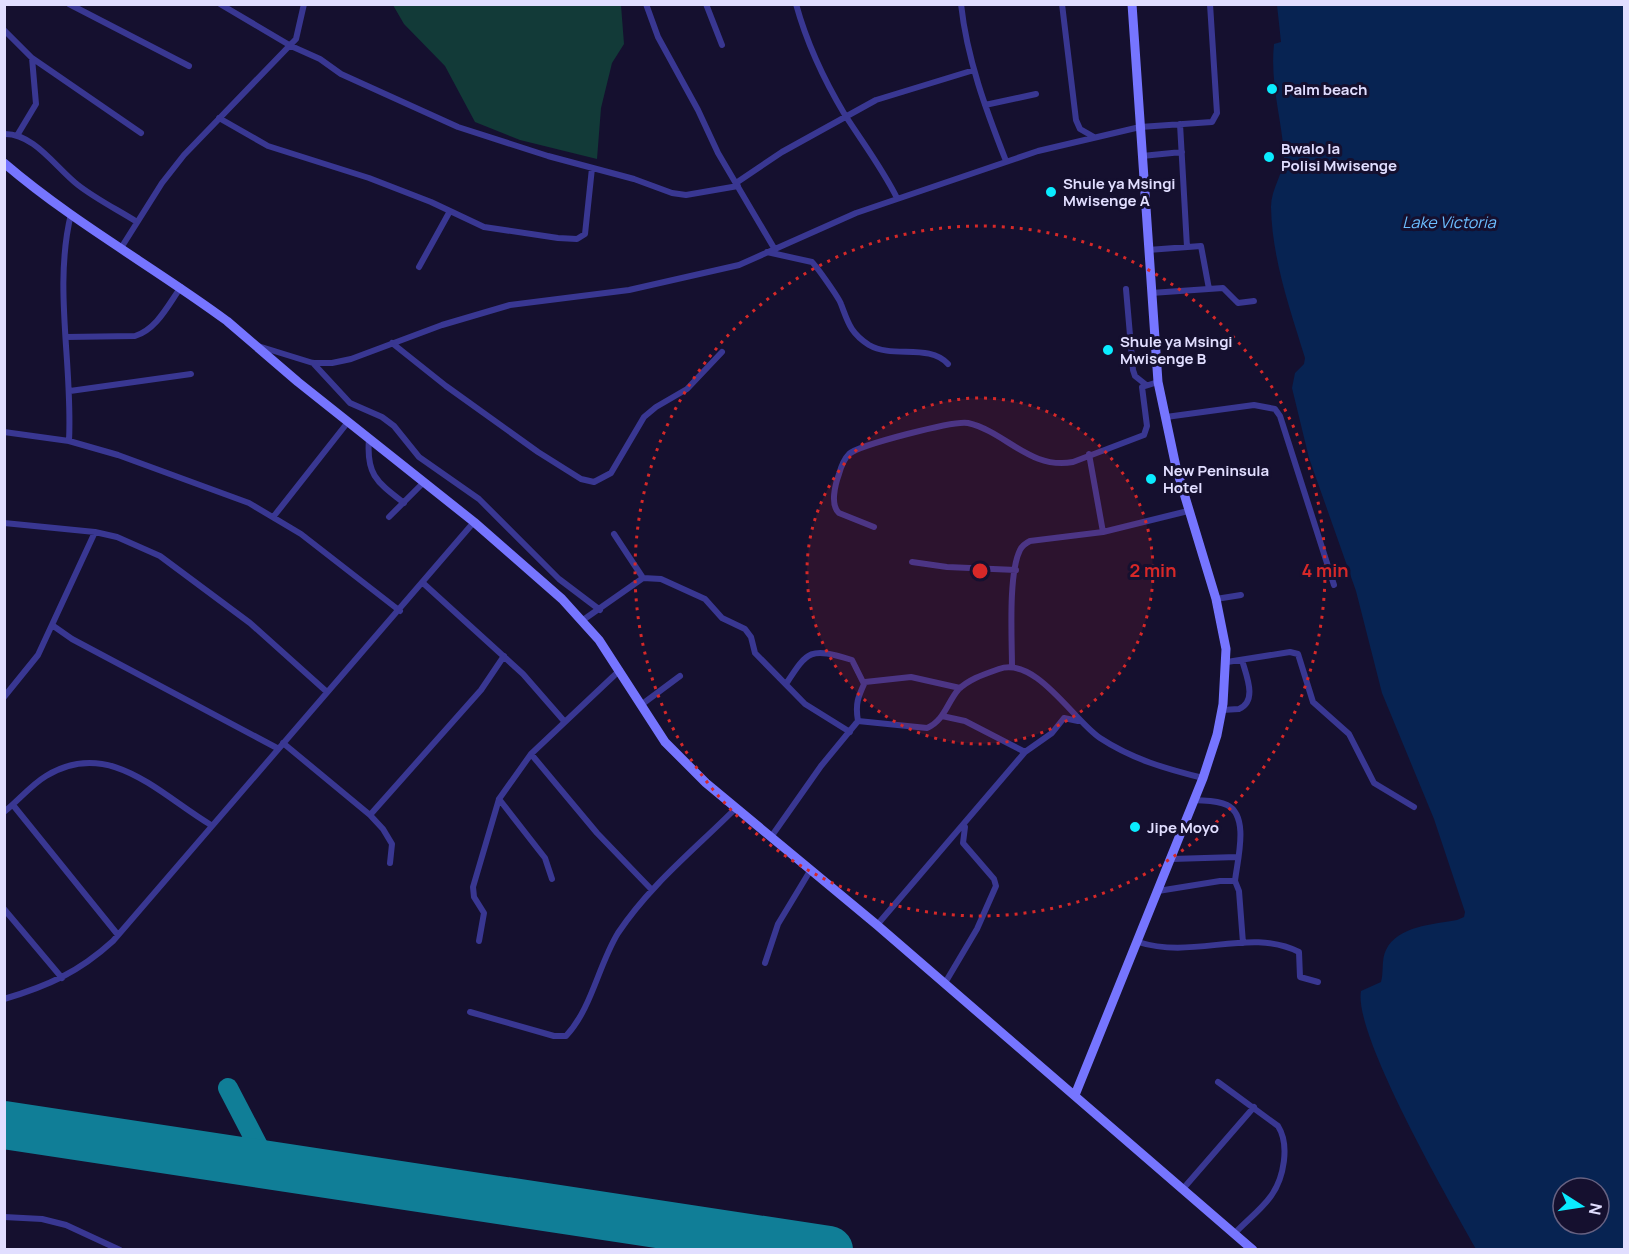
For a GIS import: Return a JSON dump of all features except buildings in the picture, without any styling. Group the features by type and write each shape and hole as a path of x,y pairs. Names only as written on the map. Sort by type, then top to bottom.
{"main road":[{"path":"1075,1095 1203,778 1222,710 1227,662 1216,599 1188,511 1158,382 1132,4"},
{"path":"4,163 70,214 181,287 474,522 583,620 620,670 665,741 735,809 945,982 1253,1250"}],"street":[{"path":"69,4 189,66"},
{"path":"220,4 291,46 320,59 348,78 458,127 634,179 672,193 686,195 737,184 846,116 876,100 974,70"},
{"path":"121,248 184,155 291,46 299,33 304,4"},
{"path":"646,4 662,46 698,110 718,153 774,248"},
{"path":"706,4 722,45"},
{"path":"796,4 806,39 846,116 883,170 897,198"},
{"path":"961,4 964,33 974,70 1006,161"},
{"path":"1062,4 1076,120 1080,129 1094,137"},
{"path":"257,346 313,363 351,359 499,308 674,282 739,265 774,248 897,198 1006,161 1140,127 1212,122 1217,116 1210,4"},
{"path":"4,30 32,58 141,133"},
{"path":"18,134 36,104 32,58"},
{"path":"985,105 1036,93"},
{"path":"219,118 268,146 369,178 450,211 473,223 496,230 558,238 582,237 586,227 592,168"},
{"path":"1180,124 1187,247"},
{"path":"4,134 18,134 79,186 137,222"},
{"path":"1142,156 1182,152"},
{"path":"419,267 450,211"},
{"path":"69,441 70,391 63,261 70,214"},
{"path":"1148,250 1197,245 1204,249 1209,289"},
{"path":"766,252 812,262 841,303 851,331 871,346 893,352 936,354 948,364"},
{"path":"66,337 143,334 155,324 181,287"},
{"path":"1126,289 1135,376 1145,384 1158,382"},
{"path":"1151,293 1226,289 1238,303 1254,301"},
{"path":"392,343 446,386 538,452 574,475 594,482 611,472 644,417 656,406 687,389 722,352"},
{"path":"313,363 350,403 382,417 394,426 419,457 479,499 559,579 600,610"},
{"path":"70,391 191,374"},
{"path":"873,527 839,513 834,504 843,462 850,453 862,447 945,424 965,422 1032,458 1051,463 1073,462 1144,435 1147,426 1141,391 1145,384"},
{"path":"1166,417 1254,405 1275,409 1334,585"},
{"path":"274,516 348,422"},
{"path":"4,432 69,441 159,468 225,493 274,516 400,611"},
{"path":"369,439 368,457 372,474 404,502"},
{"path":"1089,454 1103,532"},
{"path":"389,517 423,482"},
{"path":"1012,667 1012,606 1020,549 1030,541 1103,532 1188,511"},
{"path":"4,999 44,988 62,978 93,957 118,935 211,825 400,611 474,522"},
{"path":"4,523 95,532 142,547 178,568 250,623 327,692"},
{"path":"4,697 38,655 95,532"},
{"path":"614,534 643,578"},
{"path":"912,562 947,567 1016,570"},
{"path":"583,620 643,578 661,579 705,599 722,618 749,633 755,653 805,704 850,732"},
{"path":"423,583 504,656 564,722"},
{"path":"1216,599 1240,595"},
{"path":"52,625 90,649 280,746 370,815 392,844 390,863"},
{"path":"1227,662 1290,652 1298,654 1313,702 1349,734 1374,783 1414,807"},
{"path":"786,684 803,658 814,653 852,660 865,685"},
{"path":"370,815 481,690 504,656"},
{"path":"1222,710 1239,709 1248,701 1250,692 1242,660"},
{"path":"858,722 927,728 942,716 960,688 1000,668 1012,667 1054,690 1079,721 1100,738 1131,756 1203,778"},
{"path":"479,941 484,914 474,897 473,887 499,799 531,754 620,670"},
{"path":"641,705 680,676"},
{"path":"771,837 821,766 858,722 855,705 865,682 891,677 910,677 960,688"},
{"path":"942,716 965,721 1025,752"},
{"path":"877,925 1025,752 1052,733 1064,718 1079,721"},
{"path":"531,754 597,833 651,889"},
{"path":"4,812 44,777 60,768 81,762 98,761 126,770 211,825"},
{"path":"499,799 545,858 552,879"},
{"path":"1194,800 1226,804 1236,812 1240,827 1235,881 1239,891 1243,943"},
{"path":"13,805 118,935"},
{"path":"470,1012 554,1036 566,1036 576,1026 609,950 651,889 735,809"},
{"path":"945,982 977,929 996,885 994,879 961,840 967,821"},
{"path":"1172,859 1237,857"},
{"path":"765,963 778,924 810,871"},
{"path":"1158,891 1220,881 1235,881"},
{"path":"4,909 62,978"},
{"path":"1138,942 1152,947 1189,949 1256,940 1271,942 1299,952 1300,976 1317,982"},
{"path":"1218,1082 1278,1126 1283,1134 1285,1147 1271,1196 1235,1233"},
{"path":"1182,1190 1254,1107"},
{"path":"4,1217 42,1219 66,1225 120,1250"}],"green space":[{"path":"393,5 621,5 624,44 612,63 601,108 597,159 520,140 475,122 445,66 404,24"}],"water":[{"name":"Lake Victoria","path":"1277,5 1624,5 1624,1249 1476,1249 1406,1120 1372,1044 1363,1013 1361,991 1381,982 1384,954 1391,942 1407,931 1457,920 1464,917 1465,912 1434,819 1382,693 1356,591 1309,458 1292,388 1295,373 1304,364 1305,358 1278,265 1272,226 1273,193 1284,161 1273,72 1274,44 1281,42"}],"taxiway":[{"path":"228,1088 268,1165"}],"runway":[{"path":"4,1125 829,1250"}],"place":[{"name":"Palm beach","path":"1272,89"},
{"name":"Bwalo la Polisi Mwisenge","path":"1269,157"},
{"name":"Shule ya Msingi Mwisenge A","path":"1051,192"},
{"name":"Shule ya Msingi Mwisenge B","path":"1108,350"},
{"name":"New Peninsula Hotel","path":"1151,479"},
{"name":"Jipe Moyo","path":"1135,827"}]}
